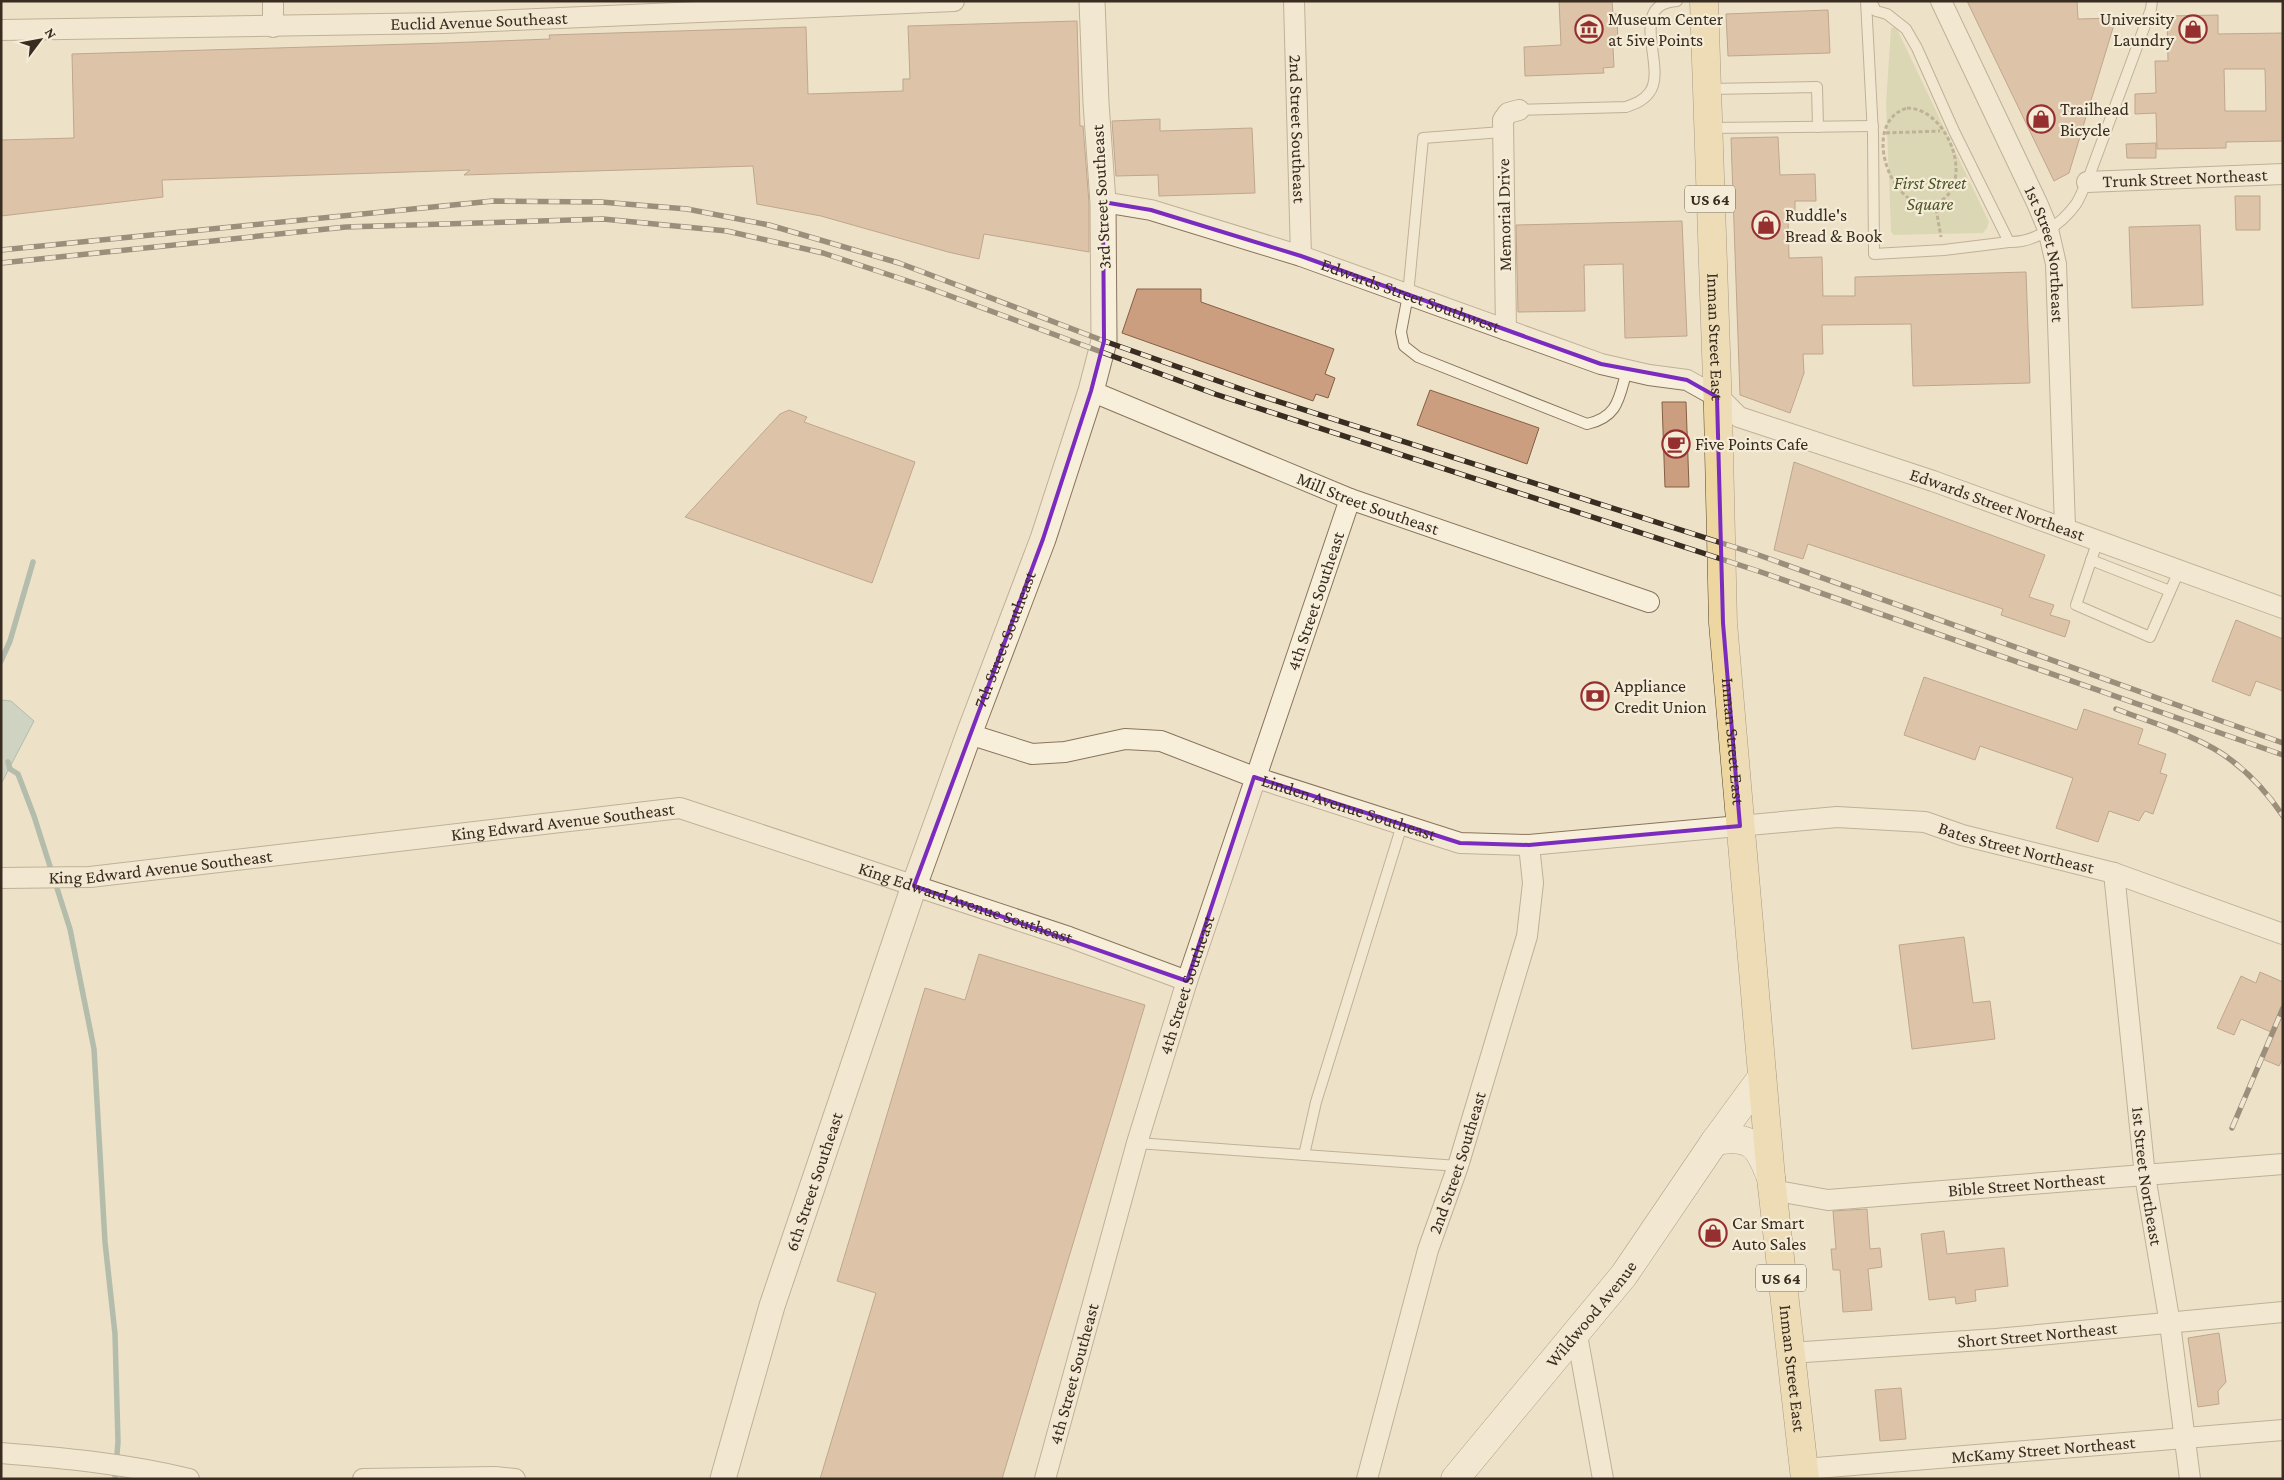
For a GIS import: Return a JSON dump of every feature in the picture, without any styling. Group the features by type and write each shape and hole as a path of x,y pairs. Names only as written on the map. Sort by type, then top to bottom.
{"main road":[{"name":"Inman Street East","path":"1704,1 1723,623 1771,1184 1804,1474"},
{"name":"Wildwood Avenue","path":"1456,1479 1624,1276 1715,1141 1762,1077"},
{"path":"1715,1141 1730,1138 1747,1140 1761,1152 1771,1184"}],"street":[{"path":"273,1 274,27"},
{"name":"Euclid Avenue Southeast","path":"1,30 444,23 631,8 954,1"},
{"name":"3rd Street Southeast","path":"1091,391 1104,341 1103,202 1096,103 1092,1"},
{"name":"2nd Street Southeast","path":"1294,1 1301,256"},
{"name":"1st Street Northeast","path":"1941,1 2048,229 2056,264 2065,527"},
{"name":"Memorial Drive","path":"1506,330 1502,132 1503,120 1508,113 1518,110"},
{"name":"Trunk Street Northeast","path":"2087,182 2283,174"},
{"name":"Edwards Street Southwest","path":"1103,202 1151,210 1301,256 1601,364 1686,380 1717,397"},
{"name":"Mill Street Southeast","path":"1091,391 1350,499 1649,602"},
{"name":"7th Street Southeast","path":"914,886 1043,539 1091,391"},
{"name":"Edwards Street Northeast","path":"1717,397 1726,402 1739,417 1933,480 2283,608"},
{"name":"4th Street Southeast","path":"1045,1479 1137,1143 1187,980 1254,777 1350,499"},
{"name":"Linden Avenue Southeast","path":"969,734 1032,754 1065,752 1125,740 1161,741 1254,777 1460,843 1529,845 1740,826"},
{"name":"King Edward Avenue Southeast","path":"1,878 90,877 680,808 1069,937 1187,980"},
{"name":"Bates Street Northeast","path":"1740,826 1837,817 1925,822 1962,835 2114,873 2283,934"},
{"name":"2nd Street Southeast","path":"1366,1479 1428,1250 1458,1166 1527,936 1533,883 1529,845"},
{"name":"1st Street Northeast","path":"2114,873 2145,1176 2170,1324 2190,1479"},
{"name":"6th Street Southeast","path":"723,1479 772,1306 914,886"},
{"name":"Bible Street Northeast","path":"1771,1184 1828,1200 2283,1164"},
{"name":"Short Street Northeast","path":"1790,1353 1996,1340 2283,1312"},
{"path":"1593,1315 1577,1335 1603,1479"},
{"name":"McKamy Street Northeast","path":"1804,1474 2186,1437 2283,1430"},
{"path":"1,1453 66,1458 152,1470 189,1479"},
{"path":"364,1479 496,1477 515,1479"}],"lane":[{"path":"1518,110 1626,107 1638,102 1650,92 1654,75 1651,18 1658,7 1665,3 1677,1"},
{"path":"1866,1 1877,131 1874,254 1944,250 2030,240 2048,229 2076,204 2087,182 2151,9 2152,1"},
{"path":"1871,1 1876,11 1887,14 1906,29 1917,48 1954,131 2009,242"},
{"path":"1707,89 1817,87 1818,127"},
{"path":"1708,128 1818,127 1877,131"},
{"path":"1502,132 1423,138 1408,295 1401,332 1404,346 1418,357 1575,421 1587,424 1597,422 1615,410 1627,370"},
{"path":"2098,540 2076,605 2150,637 2179,571"},
{"path":"2091,560 2170,591"},
{"path":"1304,1155 1316,1102 1402,825"},
{"path":"1137,1143 1458,1166"}],"path":[{"path":"1907,108 1926,113 1939,124 1954,156 1956,178 1952,190 1946,197 1935,203 1924,205 1914,203 1898,186 1885,161 1877,131 1886,125 1890,118 1907,108"},
{"path":"1877,131 1954,131"},
{"path":"1935,203 1944,250"}],"highlighted area":[{"path":"1103,202 1151,210 1301,256 1601,364 1687,380 1717,397 1723,623 1740,826 1529,845 1460,843 1254,777 1187,981 914,886 1043,539 1091,391 1104,341"}],"green space":[{"name":"First Street Square","path":"1896,27 1989,222 1983,233 1894,235 1891,232 1886,103 1891,28"}],"water":[{"path":"1,700 11,701 34,721 1,784"}],"building":[{"name":"Museum Center at 5ive Points","path":"1559,1 1612,1 1613,14 1617,14 1618,47 1613,47 1614,67 1603,68 1604,73 1525,76 1524,47 1561,45"},
{"path":"1967,1 2077,1 2078,19 2116,18 2069,173 2054,181"},
{"path":"1828,10 1830,53 1728,56 1726,14"},
{"path":"2218,15 2218,34 2283,33 2283,141 2226,142 2226,148 2157,149 2156,113 2135,114 2135,94 2156,93 2155,61 2168,61 2167,16","holes":["2224,69 2265,69 2266,111 2225,111"]},
{"path":"1077,21 1080,126 1083,126 1089,203 1089,252 984,234 979,259 821,216 757,204 753,166 464,175 470,170 162,180 163,197 1,216 1,140 74,138 72,54 445,43 550,39 549,35 806,27 808,94 903,91 903,79 910,79 908,26"},
{"path":"1160,119 1160,131 1252,128 1255,193 1159,196 1158,175 1116,176 1112,121"},
{"path":"1778,137 1780,175 1815,174 1816,201 1795,201 1795,218 1788,218 1789,258 1822,257 1823,296 1855,296 1855,277 2026,272 2030,383 1913,386 1911,324 1822,325 1823,354 1803,354 1804,373 1790,413 1740,395 1731,138"},
{"path":"2156,143 2156,158 2127,158 2126,144"},
{"path":"2235,196 2260,196 2260,230 2236,230"},
{"path":"1682,221 1687,336 1625,338 1623,264 1584,265 1585,311 1518,312 1516,225"},
{"path":"2200,225 2203,305 2132,308 2129,227"},
{"path":"1137,289 1201,289 1201,302 1334,349 1325,374 1335,378 1328,398 1316,394 1313,401 1122,333"},
{"path":"1430,390 1539,428 1527,464 1417,425"},
{"name":"Five Points Cafe","path":"1662,402 1686,402 1689,487 1665,487"},
{"path":"789,410 807,417 804,422 915,462 872,583 685,517 780,414"},
{"path":"1794,462 2045,555 2029,597 2054,605 2050,615 2070,621 2065,637 2001,615 2003,609 1808,544 1803,559 1774,550"},
{"path":"2236,620 2283,639 2283,691 2256,681 2250,696 2212,681"},
{"path":"1924,677 2077,730 2084,709 2143,729 2138,744 2166,754 2160,773 2167,775 2153,814 2145,811 2139,821 2109,811 2098,842 2056,828 2073,778 1980,746 1975,760 1904,735"},
{"path":"1964,937 1973,1003 1990,1001 1995,1039 1912,1049 1899,945"},
{"path":"979,954 1145,1005 1002,1479 820,1479 876,1293 837,1281 925,988 965,1000"},
{"path":"2260,972 2283,982 2283,1058 2279,1066 2260,1058 2271,1032 2241,1019 2234,1035 2217,1028 2241,976 2256,983"},
{"path":"1867,1209 1870,1249 1880,1248 1882,1267 1868,1269 1872,1310 1843,1312 1840,1270 1833,1270 1831,1249 1836,1249 1833,1211"},
{"path":"1944,1231 1947,1254 2004,1248 2008,1286 1975,1290 1976,1301 1956,1304 1955,1297 1929,1300 1921,1234"},
{"path":"2219,1333 2226,1382 2218,1391 2219,1404 2198,1407 2188,1338"},
{"path":"1901,1388 1906,1439 1880,1441 1875,1390"}],"waterway":[{"path":"1,661 10,641 33,562"},
{"path":"8,762 10,769 18,774 34,816 70,929 94,1049 105,1242 115,1334 118,1442 115,1479"}],"railway":[{"path":"1,250 493,201 601,202 687,209 769,225 899,263 1104,341 1258,395 1753,553 2283,743"},
{"path":"1,263 346,227 603,219 727,231 823,253 926,287 1215,394 1758,571 2283,755"},
{"path":"2116,709 2190,737 2219,751 2253,779 2283,816"},
{"path":"2232,1128 2283,1008"}],"place":[{"name":"Museum Center at 5ive Points","path":"1589,29"},
{"name":"University Laundry","path":"2193,29"},
{"name":"Trailhead Bicycle","path":"2041,119"},
{"name":"Ruddle's Bread & Book","path":"1766,225"},
{"name":"Five Points Cafe","path":"1676,444"},
{"name":"Appliance Credit Union","path":"1595,696"},
{"name":"Car Smart Auto Sales","path":"1713,1233"}]}
